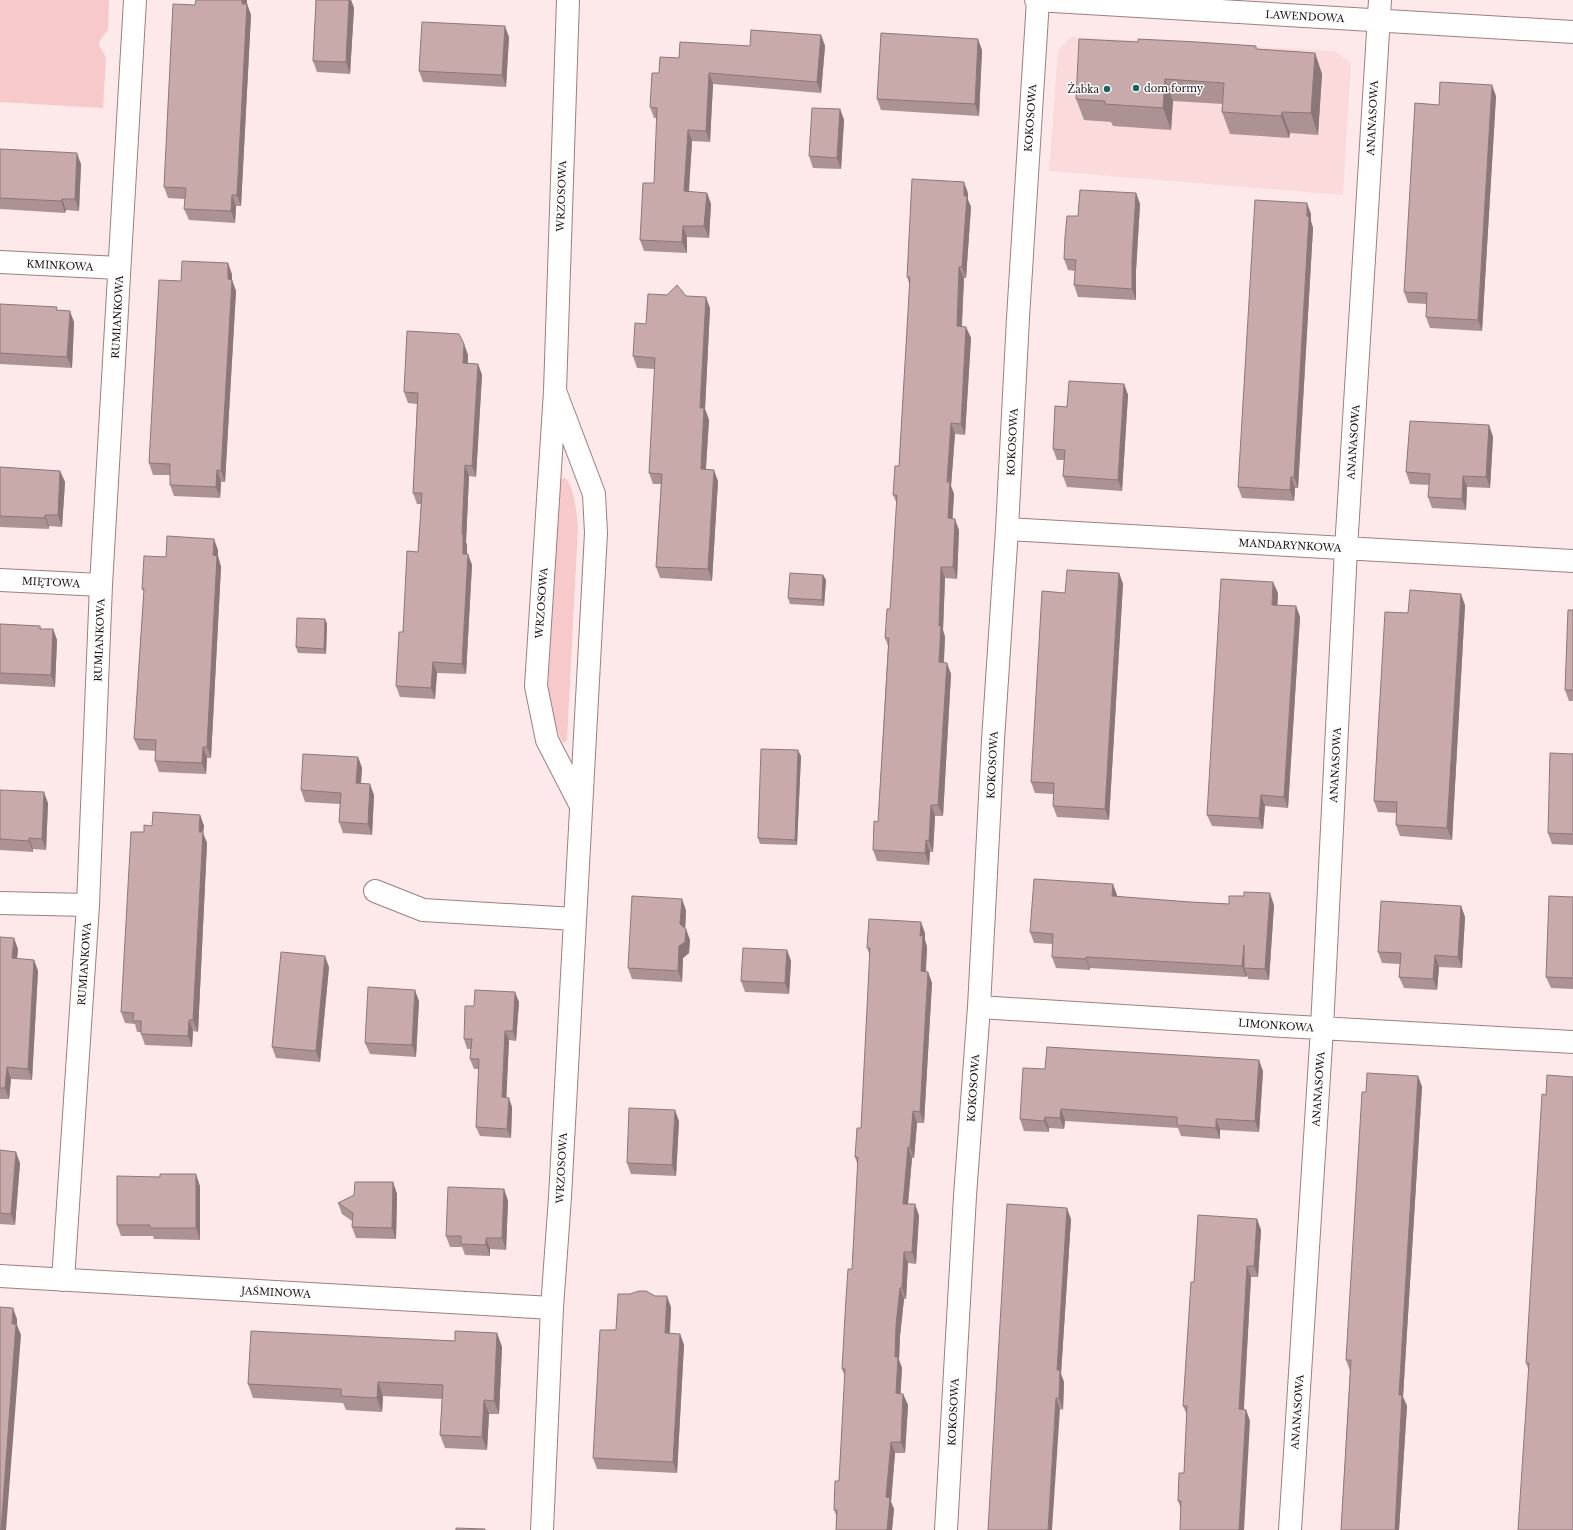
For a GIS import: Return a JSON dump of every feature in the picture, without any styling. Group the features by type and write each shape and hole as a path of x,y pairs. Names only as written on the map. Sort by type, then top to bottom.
{"street":[{"name":"RUMIANKOWA","path":"63,1280 88,905 101,585 135,0"},
{"name":"WRZOSOWA","path":"568,0 554,391 536,686 547,740 580,805"},
{"name":"LAWENDOWA","path":"1037,0 1379,10 1573,32"},
{"name":"KOKOSOWA","path":"946,1530 965,1196 979,1007 1037,0"},
{"name":"ANANASOWA","path":"1290,1530 1322,1028 1346,549 1379,10"},
{"name":"KMINKOWA","path":"0,262 120,268"},
{"name":"WRZOSOWA","path":"542,1530 552,1308 560,1197 580,805 596,533 594,494 554,391"},
{"name":"MANDARYNKOWA","path":"1007,529 1573,562"},
{"name":"MIĘTOWA","path":"0,580 101,585"},
{"path":"375,891 422,910 575,919"},
{"path":"0,903 88,905"},
{"name":"LIMONKOWA","path":"979,1007 1573,1042"},
{"name":"JAŚMINOWA","path":"0,1276 552,1308"}],"shaded area":[{"path":"0,0 109,0 108,30 99,43 106,57 103,108 0,102"},
{"path":"1071,37 1335,51 1351,63 1343,195 1049,171 1058,50"},
{"path":"565,478 568,481 573,493 578,527 567,740 564,743 560,738 550,705 548,691 559,482"}],"building":[{"path":"196,0 242,0 242,4 247,4 237,195 232,195 231,211 184,209 186,188 164,187 173,4 195,5"},
{"path":"316,0 349,0 346,62 313,61"},
{"path":"422,22 505,26 502,75 419,71"},
{"path":"751,30 821,35 817,82 709,73 706,131 688,130 684,191 707,193 704,226 683,226 682,242 640,240 643,183 654,183 657,108 650,107 652,73 659,73 660,57 679,58 680,42 750,46"},
{"path":"881,33 978,39 975,104 877,99"},
{"path":"1079,39 1138,42 1138,39 1197,42 1256,46 1256,49 1315,53 1311,113 1282,112 1281,116 1222,112 1224,83 1165,79 1163,108 1105,104 1105,101 1076,99"},
{"path":"1440,82 1492,85 1478,320 1426,317 1427,293 1404,292 1415,103 1439,105"},
{"path":"812,108 840,109 837,158 809,156"},
{"path":"0,149 77,153 75,199 62,199 61,201 0,198"},
{"path":"912,179 964,182 964,196 967,196 962,267 959,267 957,326 966,327 961,424 951,423 947,482 950,482 948,518 955,519 953,567 941,567 939,626 941,626 939,662 947,663 938,805 931,805 929,841 926,840 925,853 873,850 874,821 878,822 889,638 885,638 887,609 890,609 897,495 893,495 895,466 899,466 910,277 907,277"},
{"path":"1080,190 1136,193 1132,259 1132,289 1074,285 1076,260 1064,259 1065,237 1067,216 1078,216"},
{"path":"1255,200 1307,203 1307,216 1309,217 1294,477 1291,477 1290,490 1238,487"},
{"path":"182,261 228,263 228,279 232,280 221,471 217,470 216,487 170,485 170,464 149,463 159,280 181,281"},
{"path":"677,285 686,296 706,297 700,408 704,408 701,469 714,470 708,569 656,567 662,474 649,473 655,358 633,356 635,323 646,324 648,294 667,295"},
{"path":"0,304 57,307 56,310 70,311 67,357 0,353"},
{"path":"407,331 459,334 464,344 463,363 478,364 472,466 465,465 462,534 463,554 468,554 462,664 433,662 431,688 396,686 399,632 403,632 407,551 418,552 422,493 413,493 418,393 404,392"},
{"path":"1069,381 1124,384 1118,480 1063,476 1065,450 1053,449 1055,406 1067,407"},
{"path":"1410,421 1489,425 1486,477 1463,476 1462,499 1428,497 1430,474 1406,472"},
{"path":"0,467 60,471 58,515 45,515 45,518 0,516"},
{"path":"167,536 214,539 213,555 217,556 207,747 203,747 202,763 155,761 156,740 134,739 144,589 142,589 144,556 166,557"},
{"path":"1067,570 1119,573 1105,809 1053,806 1054,783 1031,782 1042,591 1065,593"},
{"path":"790,573 823,575 822,600 788,598"},
{"path":"1221,579 1273,582 1272,605 1296,606 1284,797 1261,795 1259,818 1207,815"},
{"path":"1410,590 1461,594 1447,828 1396,825 1397,802 1374,801 1385,612 1408,613"},
{"path":"1568,610 1573,610 1573,690 1565,690"},
{"path":"297,618 325,619 324,649 296,647"},
{"path":"0,624 40,626 40,629 53,629 51,675 0,673"},
{"path":"761,749 798,750 795,840 758,838"},
{"path":"1550,753 1573,754 1573,834 1548,833"},
{"path":"303,754 358,757 356,783 370,784 368,824 339,822 341,793 301,790"},
{"path":"0,790 44,792 42,839 29,838 29,841 0,839"},
{"path":"153,812 200,815 199,832 203,832 193,1020 189,1020 188,1036 141,1034 141,1021 133,1021 134,1013 121,1012 131,832 144,832 144,825 152,826"},
{"path":"1034,879 1113,884 1112,896 1190,902 1229,904 1229,896 1244,896 1244,892 1270,893 1265,969 1244,968 1244,945 1242,966 1086,957 1086,959 1052,957 1053,934 1030,932"},
{"path":"632,896 682,899 680,924 686,929 685,942 679,946 678,971 628,968"},
{"path":"1549,896 1573,897 1573,978 1546,977"},
{"path":"1381,901 1461,906 1458,957 1435,955 1433,979 1399,977 1401,953 1378,952"},
{"path":"869,919 921,922 920,936 923,935 921,971 928,972 920,1112 913,1111 903,1204 915,1204 912,1252 904,1252 902,1288 900,1288 896,1325 895,1357 898,1357 896,1393 903,1394 901,1442 891,1442 886,1497 890,1498 887,1530 836,1530 837,1510 834,1510 835,1481 839,1481 845,1369 842,1369 848,1269 852,1269 858,1157 855,1157 857,1128 861,1128 870,948 867,948"},
{"path":"0,937 14,938 12,958 34,960 28,1069 7,1067 5,1088 0,1088"},
{"path":"743,948 787,950 785,983 741,981"},
{"path":"281,952 325,956 316,1051 272,1047"},
{"path":"368,987 415,990 412,1045 365,1043"},
{"path":"475,990 515,992 513,1031 505,1031 502,1097 509,1098 507,1129 476,1127 479,1059 470,1059 472,1039 464,1039 465,1006 474,1006"},
{"path":"1047,1047 1259,1060 1255,1121 1216,1119 1216,1128 1177,1125 1177,1117 1061,1109 1060,1118 1045,1117 1044,1121 1020,1119 1023,1068 1045,1069"},
{"path":"1367,1073 1418,1076 1399,1395 1402,1395 1395,1530 1341,1530 1351,1360 1346,1360 1362,1092 1366,1092"},
{"path":"1547,1075 1573,1077 1573,1530 1518,1530 1529,1363 1526,1363 1542,1094 1546,1095"},
{"path":"629,1108 675,1110 672,1165 627,1163"},
{"path":"0,1150 16,1152 11,1214 0,1213"},
{"path":"160,1174 196,1174 196,1228 150,1228 150,1225 117,1225 117,1176 160,1177"},
{"path":"355,1182 393,1182 392,1228 352,1227 353,1213 338,1203 354,1195"},
{"path":"448,1187 504,1189 502,1238 486,1238 486,1245 461,1244 461,1236 446,1236"},
{"path":"1007,1204 1067,1208 1057,1370 1060,1370 1059,1398 1056,1398 1048,1530 988,1530"},
{"path":"1198,1215 1257,1219 1254,1266 1247,1266 1239,1409 1246,1410 1239,1530 1180,1530 1181,1501 1178,1501 1179,1473 1184,1473 1187,1406 1183,1406 1191,1282 1194,1282"},
{"path":"639,1291 646,1291 655,1296 667,1296 665,1333 680,1334 673,1462 593,1458 600,1330 616,1330 618,1294 630,1294"},
{"path":"0,1307 13,1308 12,1324 16,1324 1,1530 0,1530"},
{"path":"251,1331 455,1341 455,1331 497,1333 494,1401 484,1400 482,1437 440,1435 443,1385 378,1382 377,1398 341,1396 341,1389 248,1384"},
{"path":"456,1528 485,1529 485,1530 456,1530"}],"place":[{"name":"dom formy","path":"1136,88"},
{"name":"Żabka","path":"1107,89"}]}
